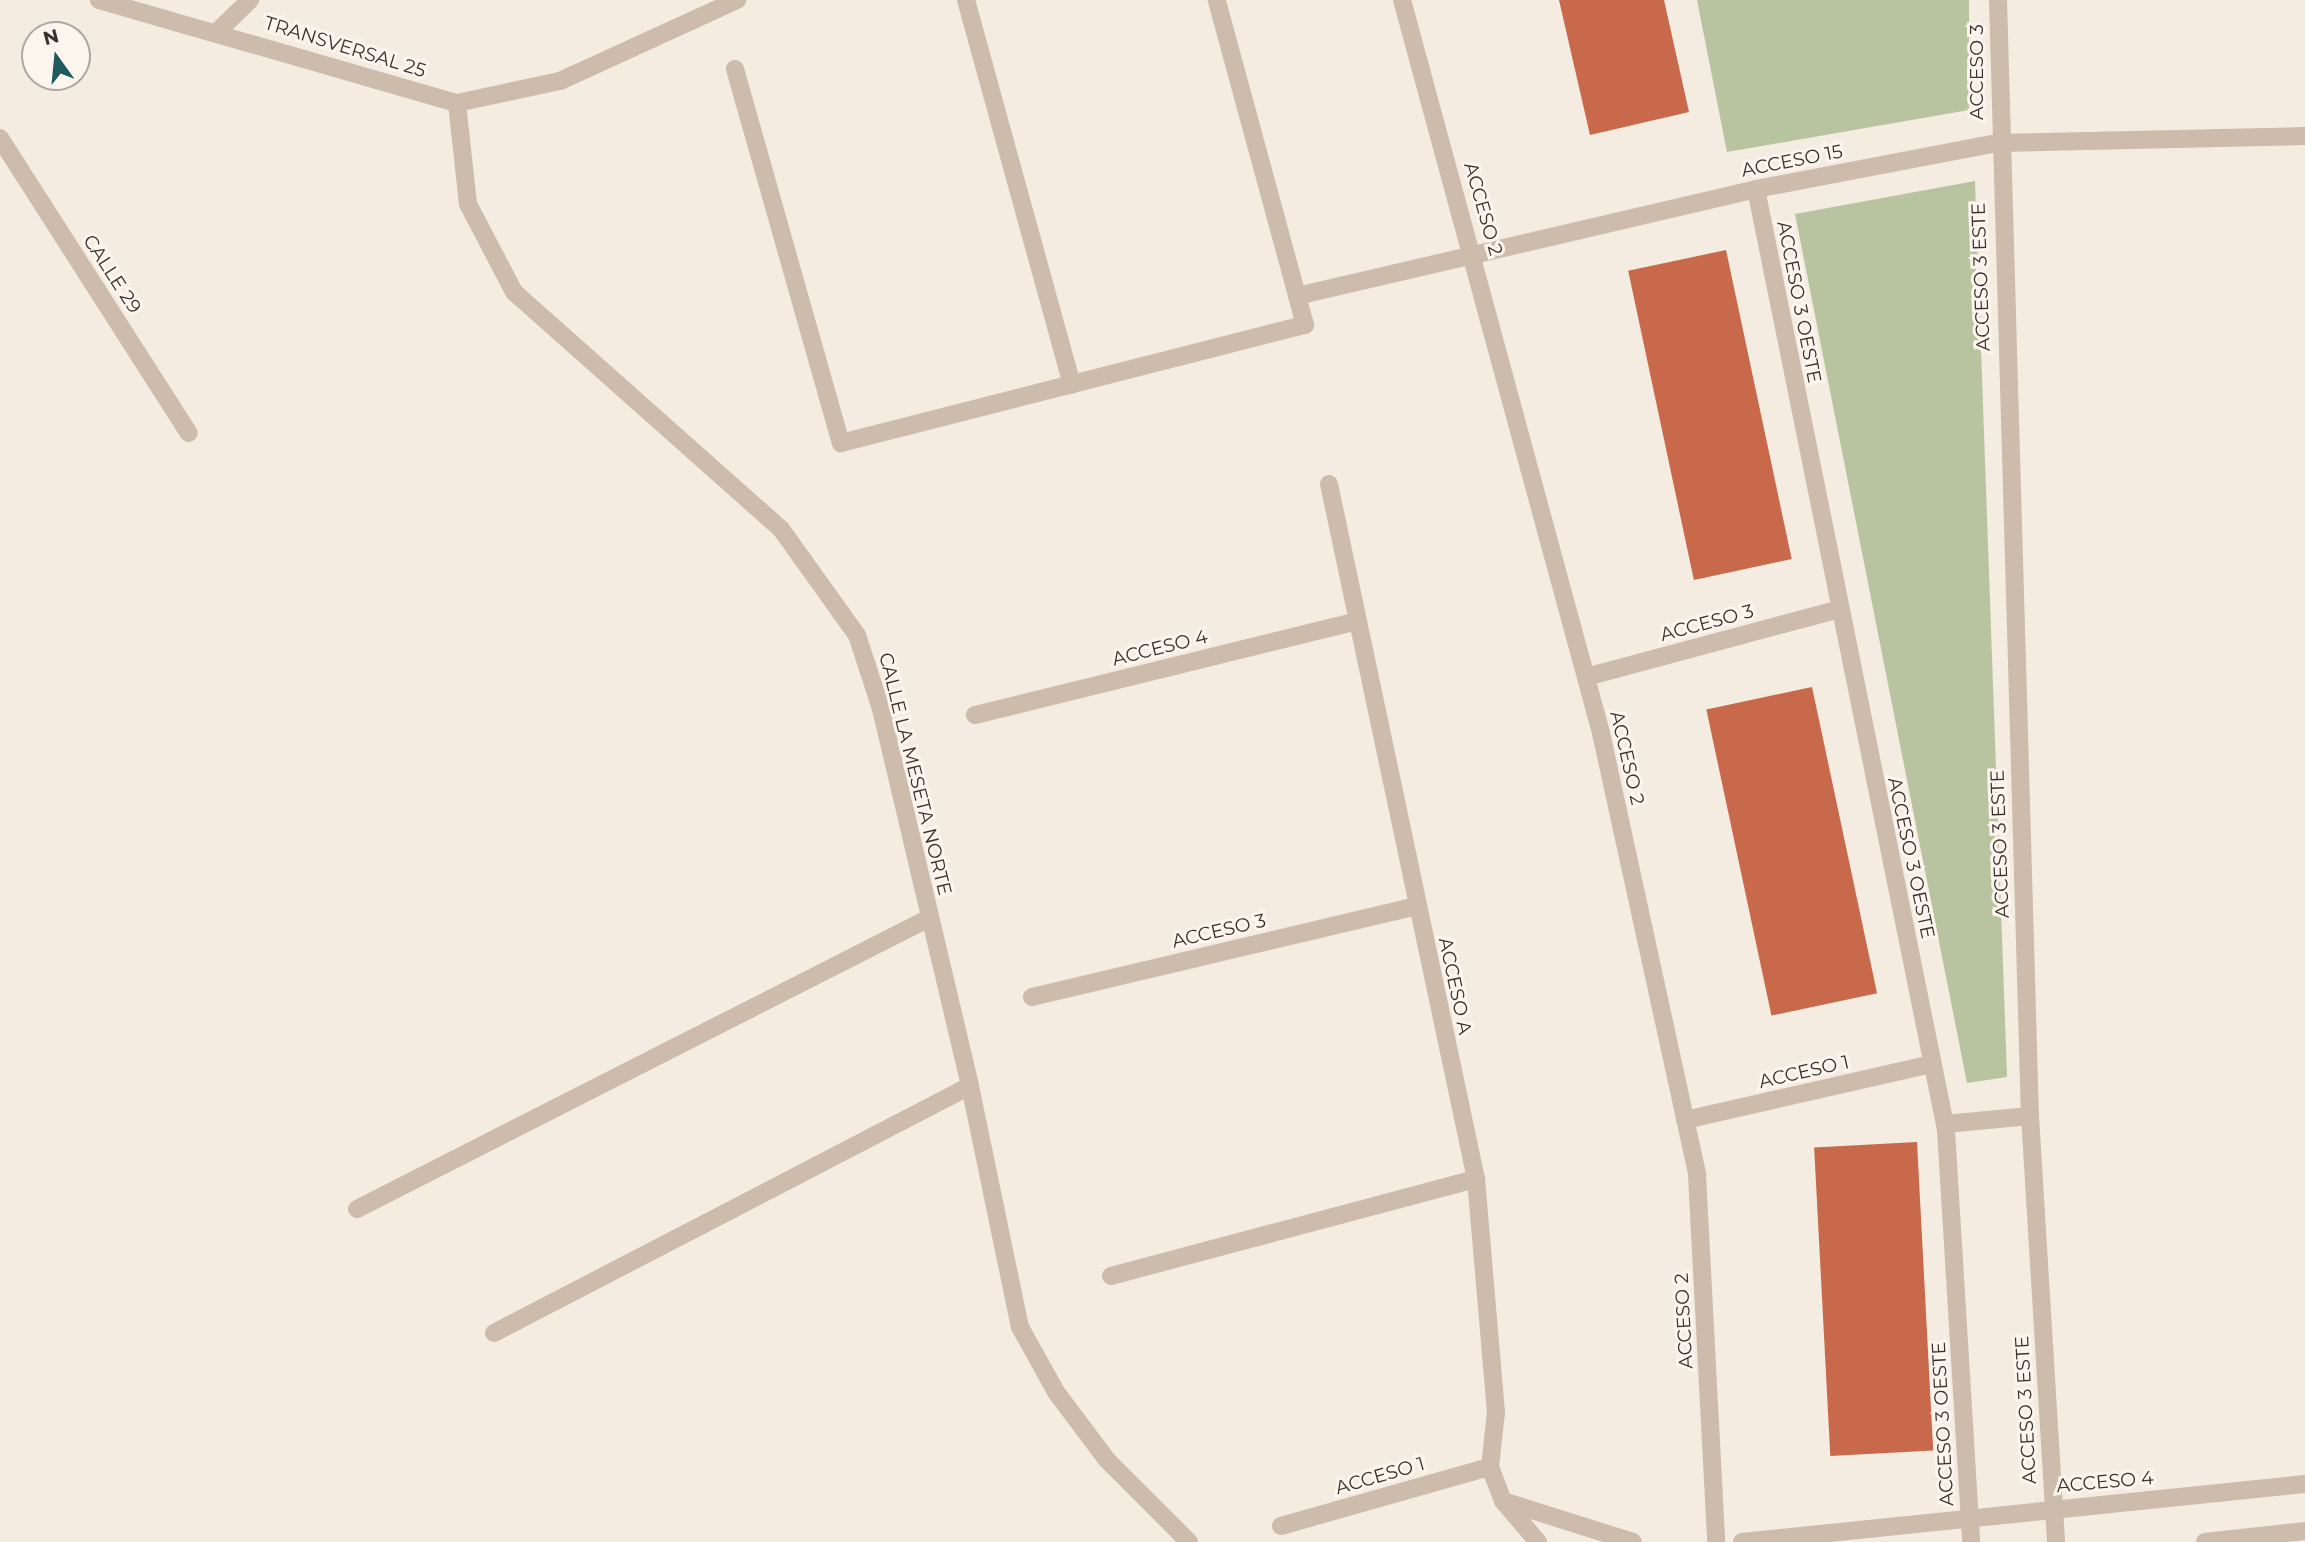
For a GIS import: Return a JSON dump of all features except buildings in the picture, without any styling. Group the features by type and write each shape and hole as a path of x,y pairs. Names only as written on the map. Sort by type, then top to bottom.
{"street":[{"name":"TRANSVERSAL 25","path":"99,0 218,32 457,103"},
{"path":"218,32 250,0"},
{"path":"457,103 560,81 737,0"},
{"path":"966,0 1072,385"},
{"path":"735,69 841,443 1305,325 1217,0"},
{"name":"ACCESO 2","path":"1402,0 1474,252 1586,677 1697,1175 1716,1542"},
{"name":"ACCESO 3","path":"1997,0 1998,143"},
{"name":"CALLE LA MESETA NORTE","path":"457,103 468,204 514,292 781,530 857,635 881,709 970,1086 1020,1327 1056,1392 1107,1460 1189,1542"},
{"name":"ACCESO 15","path":"1297,296 1474,252 1756,189 1998,143 2305,136"},
{"name":"CALLE 29","path":"0,138 189,433"},
{"name":"ACCESO 3 ESTE","path":"1998,143 2030,1116 2056,1542"},
{"name":"ACCESO 3 OESTE","path":"1756,189 1945,1124 1972,1542"},
{"name":"ACCESO A","path":"1329,484 1355,622 1476,1179 1496,1412 1490,1467 1503,1501"},
{"name":"ACCESO 3","path":"1586,677 1839,610"},
{"name":"ACCESO 4","path":"975,715 1355,622"},
{"name":"ACCESO 3","path":"1032,998 1416,906"},
{"path":"357,1209 929,918"},
{"name":"ACCESO 1","path":"1685,1120 1932,1064"},
{"path":"494,1334 970,1086"},
{"path":"1945,1124 2030,1116"},
{"path":"1111,1276 1476,1179"},
{"name":"ACCESO 1","path":"1281,1526 1490,1467"},
{"name":"ACCESO 4","path":"1742,1542 1969,1514 2305,1484"},
{"path":"1503,1501 1538,1542"},
{"path":"1503,1501 1633,1542"},
{"path":"2205,1542 2305,1531"}],"green space":[{"path":"1697,0 1969,0 1969,110 1727,152"},
{"path":"1975,181 2007,1077 1967,1083 1795,214"}]}
